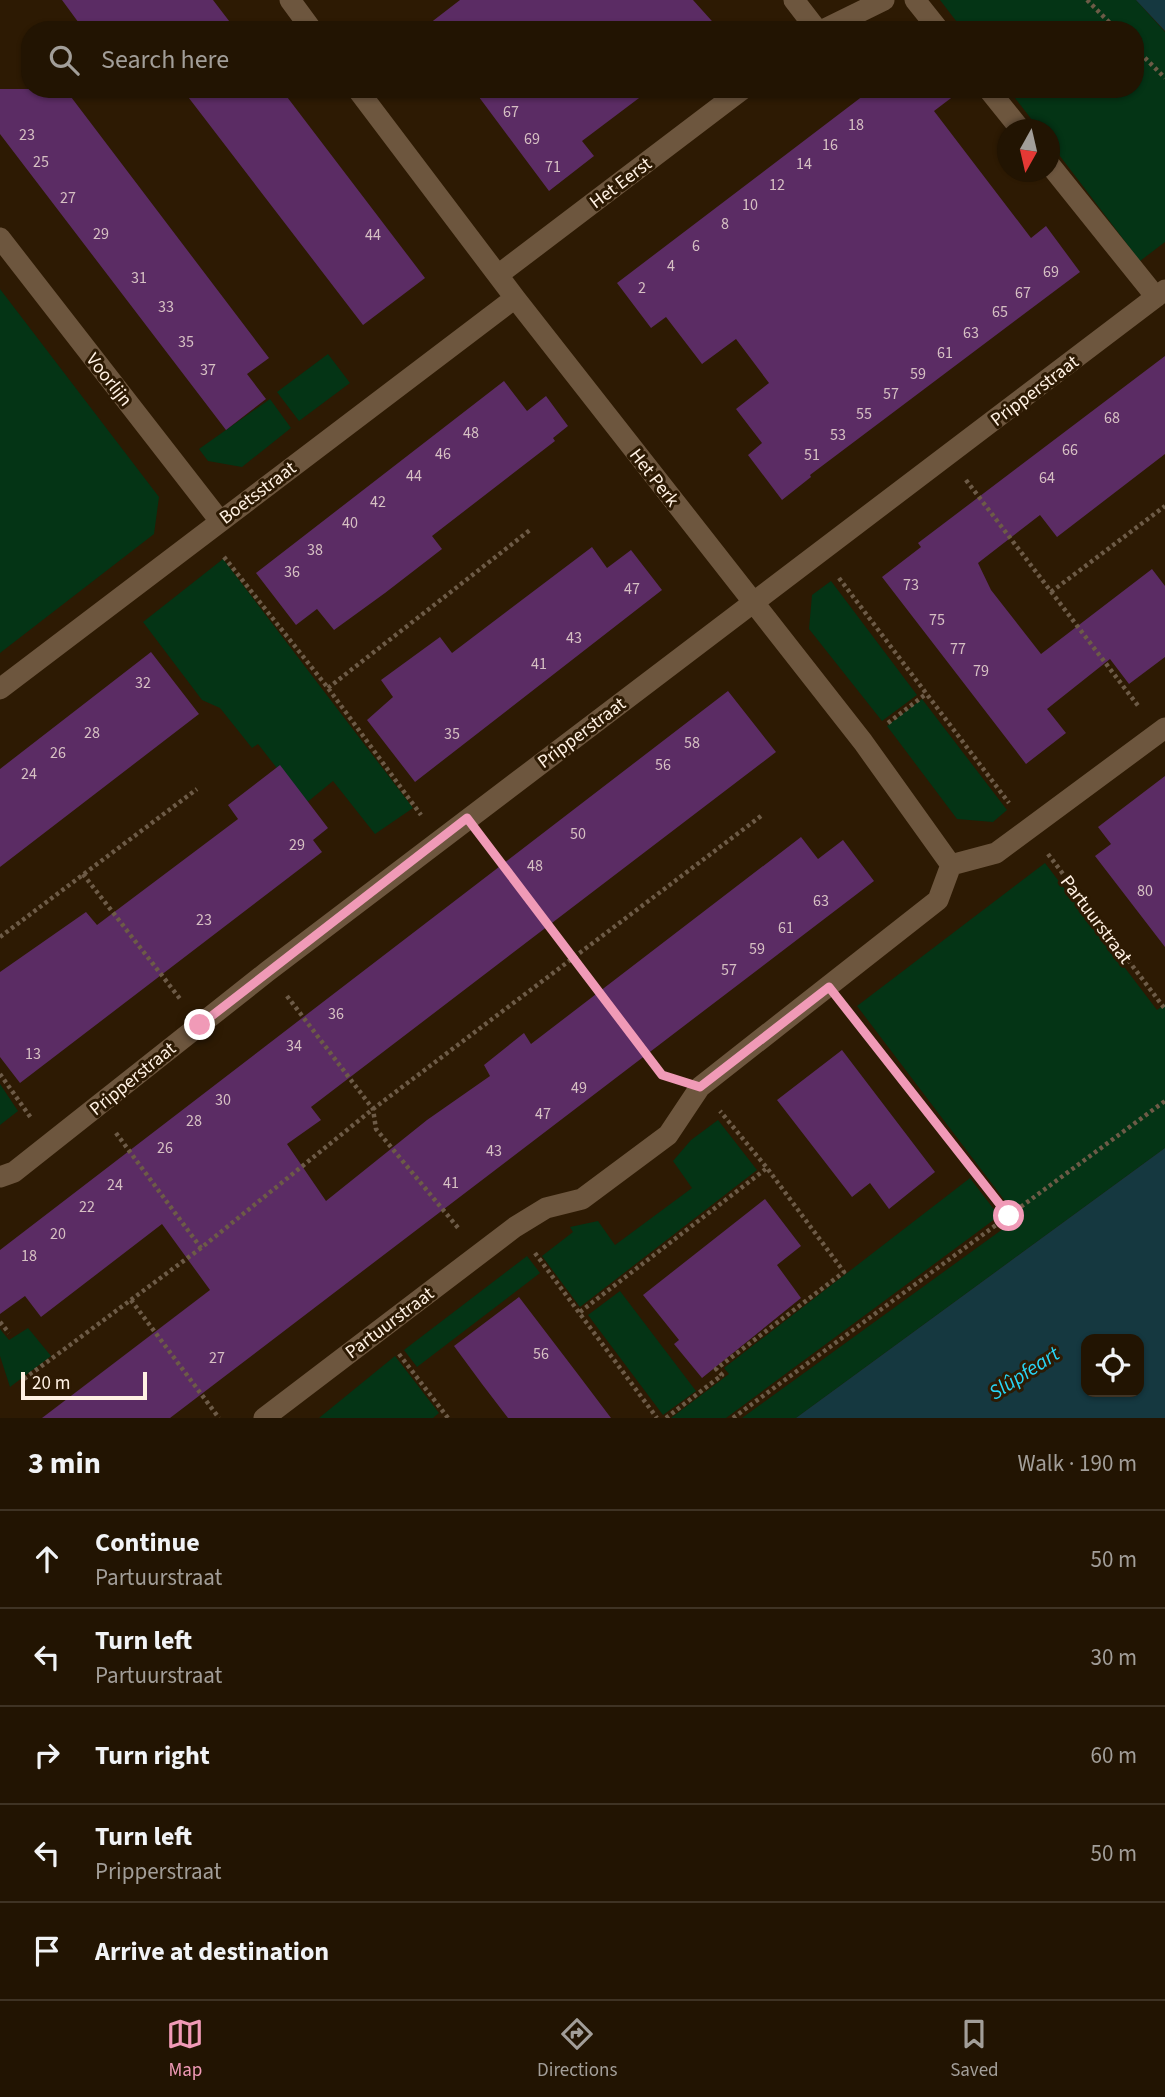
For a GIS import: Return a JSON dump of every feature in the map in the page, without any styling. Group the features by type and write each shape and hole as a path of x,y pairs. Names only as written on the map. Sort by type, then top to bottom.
{"street":[{"path":"290,0 305,21"},
{"path":"794,0 810,21"},
{"path":"841,21 884,0"},
{"path":"915,0 932,21"},
{"name":"Het Perk","path":"364,98 515,298 863,742 951,866"},
{"name":"Het Eerst","path":"498,275 731,98"},
{"path":"995,98 1011,119"},
{"path":"1060,178 1161,293"},
{"name":"Voorlijn","path":"0,238 212,526"},
{"name":"Pripperstraat","path":"0,1177 14,1172 467,818 1161,293"},
{"name":"Boetsstraat","path":"0,689 515,298"},
{"path":"951,866 996,853 1162,730"},
{"name":"Partuurstraat","path":"264,1418 515,1227 547,1208 582,1199 668,1135 700,1087 938,900 951,866"}],"path":[{"path":"1087,0 1108,21"},
{"path":"1144,57 1165,78"},
{"path":"948,456 1051,592 1162,730"},
{"path":"1051,592 1165,506"},
{"path":"212,526 440,841"},
{"path":"328,688 530,530"},
{"path":"819,553 1030,829"},
{"path":"863,742 926,694"},
{"path":"0,937 197,789"},
{"path":"24,1379 201,1248 373,1110 761,816"},
{"path":"467,818 575,956 662,1075 700,1087 767,1168 844,1272 716,1369 722,1375 666,1418"},
{"name":"Partuurstraat","path":"1030,829 1165,1009"},
{"path":"83,874 200,1025"},
{"path":"268,971 373,1110 376,1129 480,1253"},
{"path":"829,987 1009,1216"},
{"path":"0,1073 50,1144"},
{"path":"733,1418 1165,1101"},
{"path":"97,1107 201,1248"},
{"path":"580,1312 767,1168"},
{"path":"515,1227 657,1418"},
{"path":"131,1300 219,1418"},
{"path":"0,1322 9,1333"},
{"path":"380,1329 447,1418"}],"green space":[{"path":"940,0 1136,0 1165,32 1165,242 1140,261 1060,156 1060,119 1031,119 1015,98 1144,98 1144,21 956,21"},
{"path":"0,289 159,497 154,534 0,653"},
{"path":"328,354 350,383 299,421 277,392"},
{"path":"270,399 291,428 242,467 208,461 199,449"},
{"path":"223,559 413,808 375,834 333,781 305,804 258,744 252,748 220,708 202,700 143,622"},
{"path":"831,581 917,695 882,721 809,629 812,595"},
{"path":"922,699 1007,810 993,822 957,819 887,726"},
{"path":"1045,863 1157,1010 1165,1004 1165,1148 796,1418 742,1418 1018,1218 857,1006"},
{"path":"0,1084 18,1111 0,1125"},
{"path":"718,1120 757,1170 580,1307 542,1256 573,1232 570,1227 598,1221 615,1245 692,1188 673,1161 691,1140"},
{"path":"970,1178 999,1216 726,1418 671,1418 729,1374 724,1368"},
{"path":"527,1256 540,1273 417,1367 404,1350"},
{"path":"620,1291 696,1391 663,1415 588,1315"},
{"path":"28,1328 51,1356 10,1387 0,1356 0,1329 9,1340"},
{"path":"395,1356 439,1413 433,1418 319,1418"}],"water":[{"path":"1136,0 1165,0 1165,31"},
{"name":"Slûpfeart","path":"1165,1148 1165,1418 796,1418"}],"building":[{"path":"62,0 213,0 229,21 77,21"},
{"path":"460,0 693,0 712,21 433,21"},
{"path":"0,89 21,89 21,98 72,98 269,358 247,374 266,399 226,430 0,134"},
{"path":"189,98 288,98 425,278 363,325"},
{"path":"480,98 639,98 582,141 594,156 549,191"},
{"path":"860,98 951,98 934,111 1031,238 1046,226 1080,272 810,475 811,477 782,500 748,455 762,443 736,409 769,383 736,339 702,364 666,317 651,328 617,283"},
{"path":"1165,356 1165,454 1057,537 1040,515 978,563 991,590 1041,654 1152,569 1165,586 1165,657 1129,684 1110,659 1047,709 1066,733 1026,764 882,577 921,547 918,543"},
{"path":"504,381 527,411 546,396 568,426 553,438 555,441 432,536 442,549 385,593 334,630 317,609 296,625 256,573"},
{"path":"592,547 607,568 631,550 662,590 415,782 367,720 393,697 381,680 440,637 452,653"},
{"path":"151,652 199,714 0,867 0,769"},
{"path":"728,691 776,752 311,1107 321,1120 287,1144 326,1201 427,1120 490,1076 484,1065 524,1033 531,1044 801,837 818,859 843,840 874,881 170,1418 42,1418 210,1290 162,1224 41,1317 25,1296 0,1314 0,1250"},
{"path":"280,765 328,828 313,840 322,852 20,1083 0,1057 0,972 86,912 97,925 238,819 228,805"},
{"path":"1165,776 1165,947 1095,856 1111,844 1098,827"},
{"path":"842,1050 935,1172 889,1209 870,1183 852,1197 777,1100"},
{"path":"765,1199 801,1246 777,1265 801,1298 702,1378 674,1344 679,1340 643,1295"},
{"path":"519,1297 611,1418 508,1418 482,1384 454,1346"}],"route":[{"path":"200,1025 467,818 575,956 662,1075 700,1087 829,987 1009,1216"}]}
